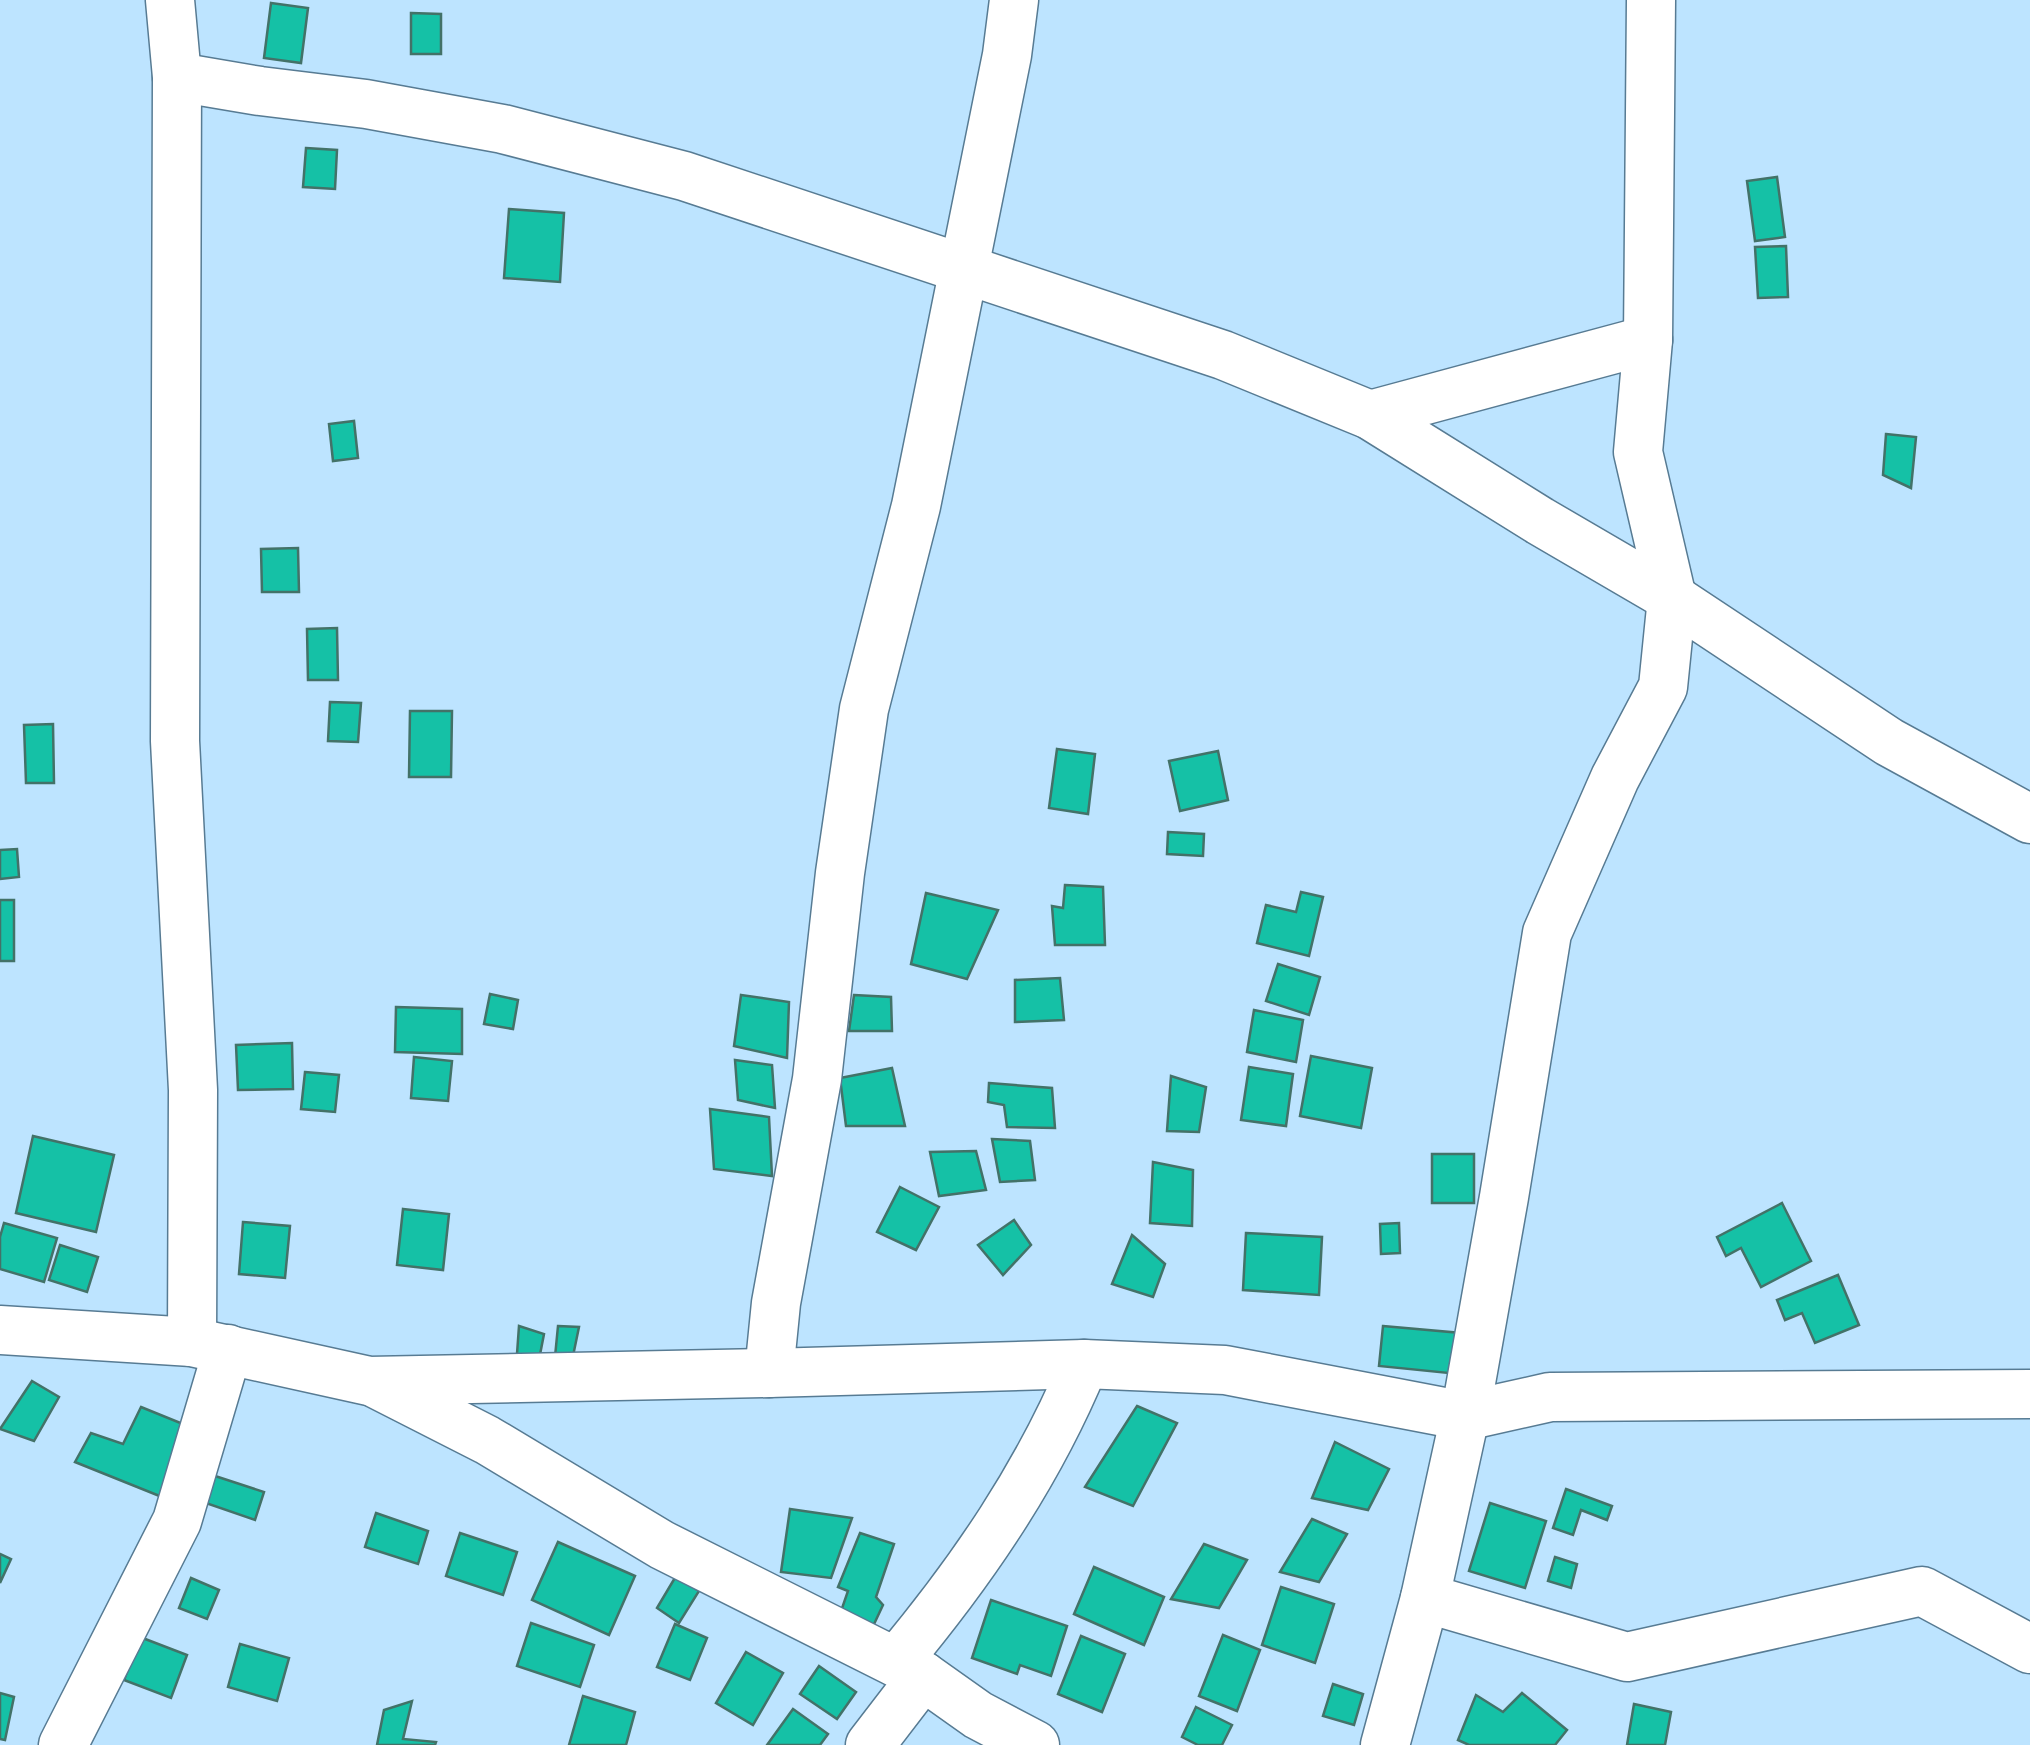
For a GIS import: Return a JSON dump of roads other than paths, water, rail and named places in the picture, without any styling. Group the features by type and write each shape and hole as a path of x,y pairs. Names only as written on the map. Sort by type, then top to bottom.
{"street":[{"path":"63,1745 178,1521 210,1346 175,742 178,77 170,0"},
{"path":"769,1373 776,1302 817,1080 840,873 864,709 916,506 1007,56 1014,0"},
{"path":"1385,1745 1425,1598 1465,1416 1547,933 1615,778 1663,688 1672,598 1638,452 1648,340 1651,0"},
{"path":"178,77 366,104 503,129 684,176 1224,355 1370,415 1540,522 1672,598 1889,742 2030,819"},
{"path":"1370,415 1648,340"},
{"path":"0,1330 210,1346 369,1380 1084,1364 1225,1370 1465,1416 1550,1397 2030,1394"},
{"path":"870,1745 946,1602 1012,1507 1066,1409 1084,1364"},
{"path":"369,1380 488,1440 662,1545 909,1669 978,1715 1035,1745"},
{"path":"1425,1598 1628,1657 1922,1591 2030,1649"}]}
